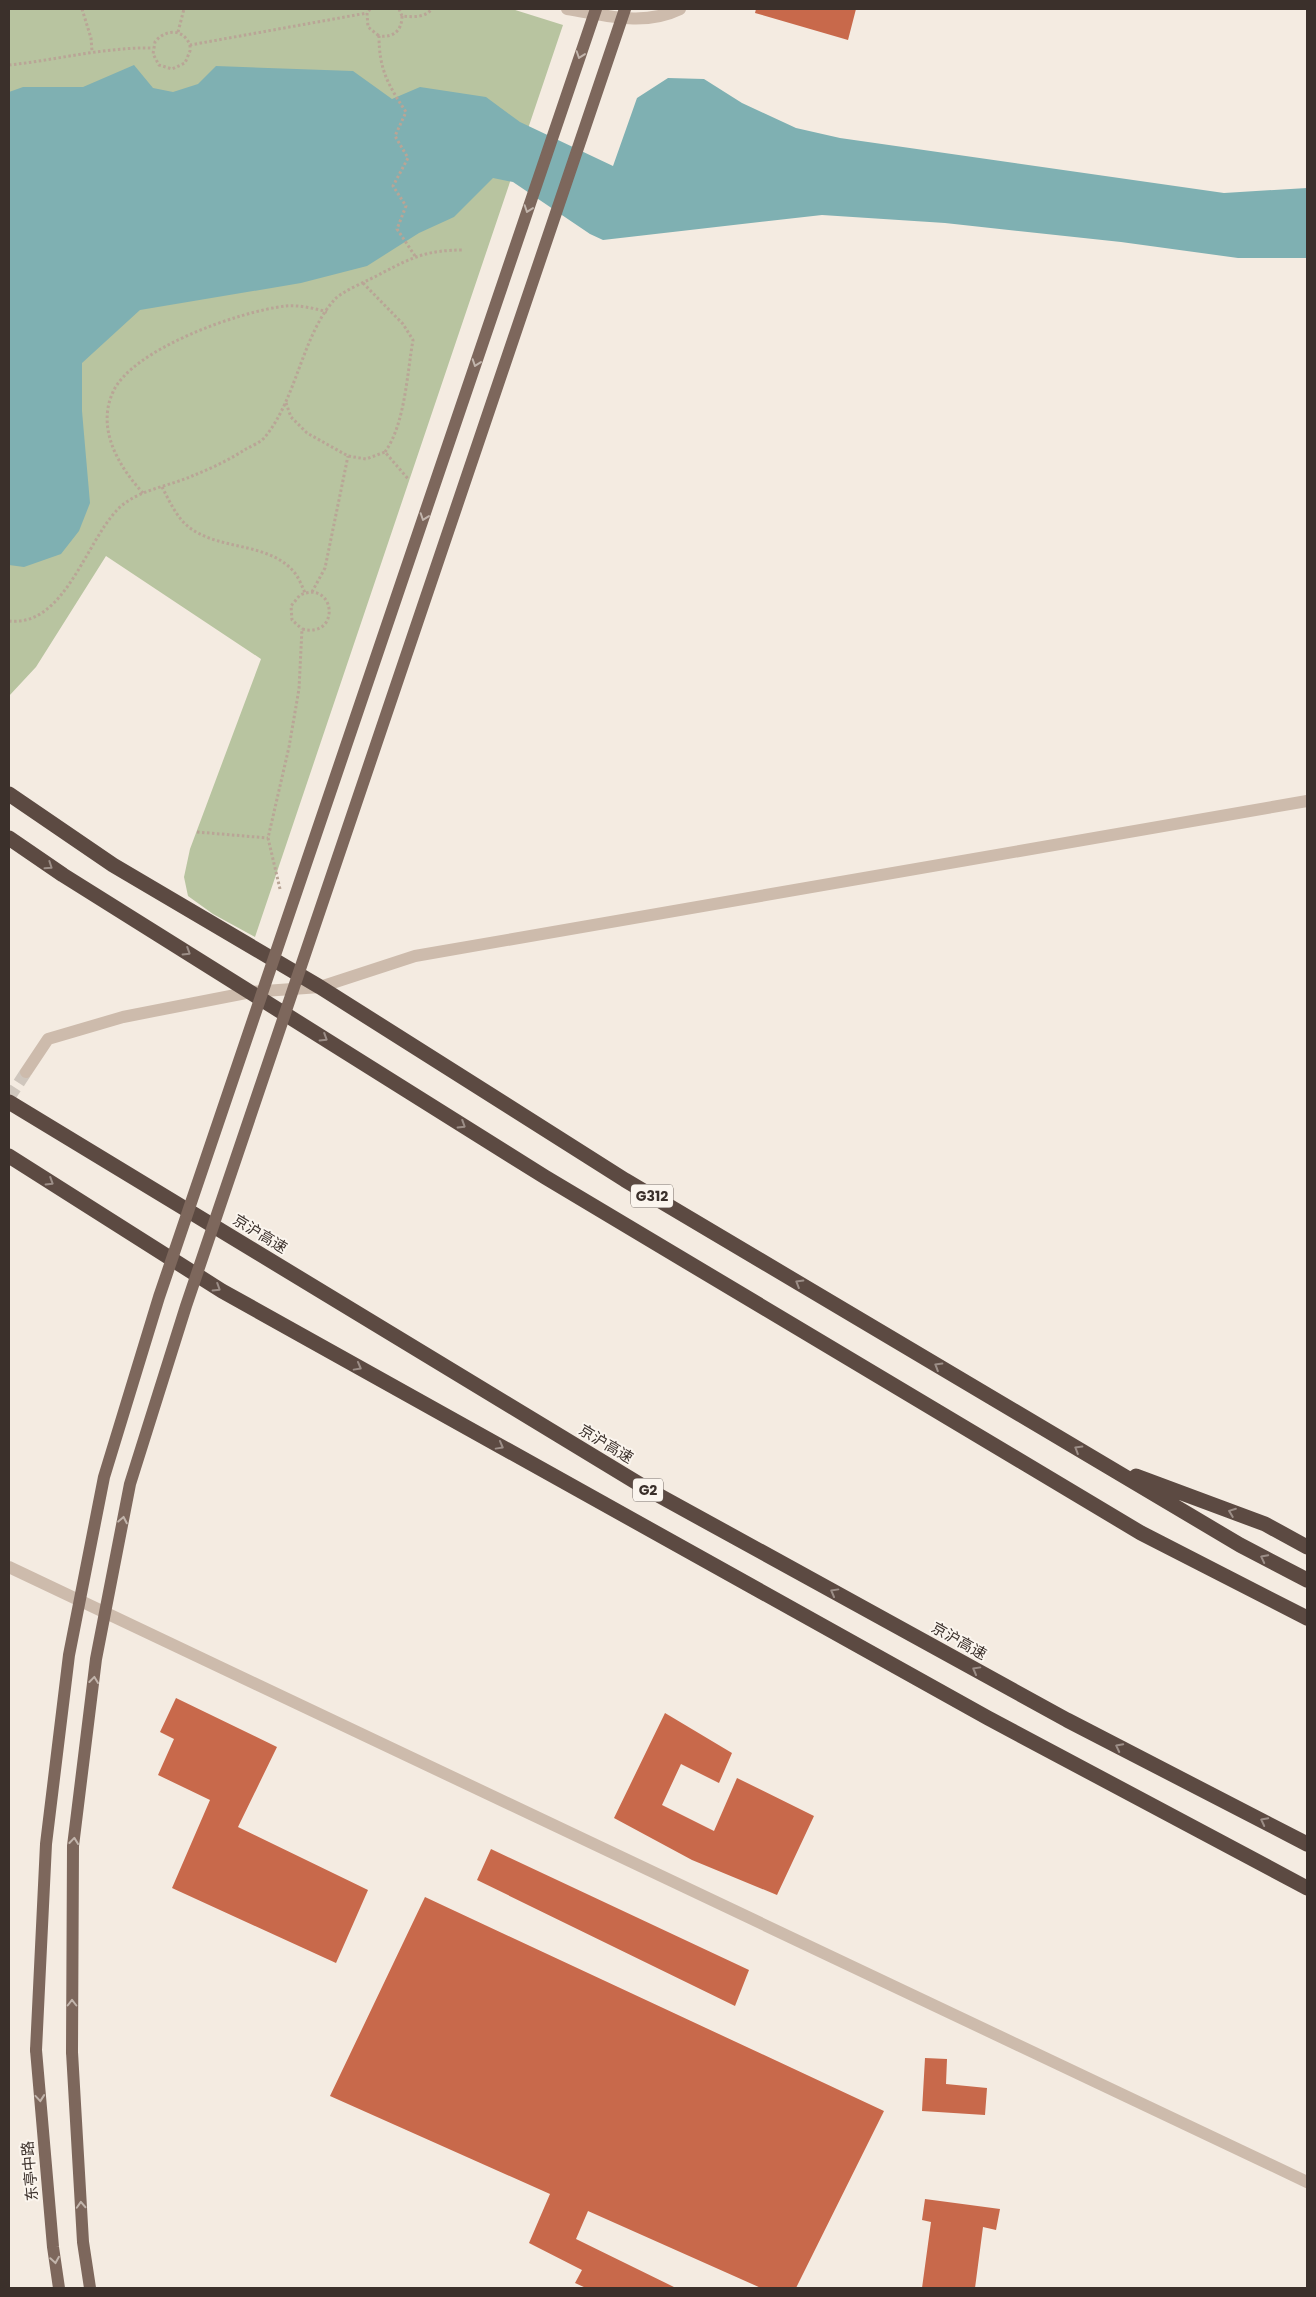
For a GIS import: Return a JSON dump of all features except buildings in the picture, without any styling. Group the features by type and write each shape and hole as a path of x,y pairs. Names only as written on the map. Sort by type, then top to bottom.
{"highway":[{"name":"G312","path":"9,794 113,865 320,986 625,1180 1240,1546 1307,1580"},
{"name":"G312","path":"9,838 62,875 544,1177 1133,1528 1307,1618"},
{"name":"京沪高速","path":"9,1102 649,1490 1067,1720 1307,1844"},
{"name":"G2","path":"9,1156 222,1291 988,1718 1307,1888"},
{"path":"1100,1462 1265,1524 1307,1547"}],"main road":[{"name":"东亭中路","path":"59,2288 53,2247 36,2050 46,1844 69,1655 104,1477 163,1288 596,9"},
{"path":"90,2288 83,2242 72,2052 73,1846 96,1659 130,1484 186,1306 625,9"}],"street":[{"path":"566,9 629,20 664,16 680,9"},
{"path":"26,1072 48,1039 123,1017 251,992 320,986 415,956 1307,800"},
{"path":"9,1567 1307,2182"}],"path":[{"path":"82,9 91,38 92,51"},
{"path":"178,33 184,9"},
{"path":"370,9 367,13 368,27 379,36 385,37 397,32 402,24 402,16 399,9"},
{"path":"402,16 416,17 428,13 432,9"},
{"path":"190,45 367,13"},
{"path":"164,33 178,33 190,45 190,52 185,64 172,69 159,65 155,60 153,48 155,42 164,33"},
{"path":"379,36 379,60 394,93 406,112 395,136 408,158 393,186 406,206 397,229 414,256"},
{"path":"9,65 42,61 92,51 153,48"},
{"path":"9,621 29,619 51,607 68,586 94,540 118,509 143,493 192,476 236,456 264,438 286,402 314,332 336,298 414,256 440,250 464,250"},
{"path":"286,402 292,417 307,433 348,456 366,458 385,452 391,443 398,424 413,340 403,324 363,283"},
{"path":"143,493 128,476 115,456 109,436 108,416 112,394 121,378 139,364 186,336 258,311 288,306 315,308 327,312"},
{"path":"385,452 410,480"},
{"path":"312,592 325,568 348,456"},
{"path":"162,487 176,512 192,530 223,544 275,557 294,572 305,593"},
{"path":"305,593 319,594 327,602 329,614 323,626 316,630 302,629 292,620 290,613 294,600 305,593"},
{"path":"280,889 268,838 289,747 299,688 302,629"},
{"path":"197,832 268,838"}],"green space":[{"path":"9,9 512,9 563,25 255,937 213,914 188,896 184,877 190,849 261,659 106,556 36,667 9,696"}],"water":[{"path":"134,65 153,88 173,92 198,84 216,66 353,71 392,99 420,87 486,97 520,122 613,166 637,98 668,78 704,79 742,103 796,128 840,138 1224,193 1307,188 1307,258 1238,258 1121,242 945,223 822,215 603,240 590,234 513,182 493,178 454,217 419,233 367,266 301,283 140,310 82,363 82,411 90,503 79,531 61,554 24,567 9,565 9,92 23,87 83,87"}],"tunnel":[{"path":"9,1098 26,1072"}]}
